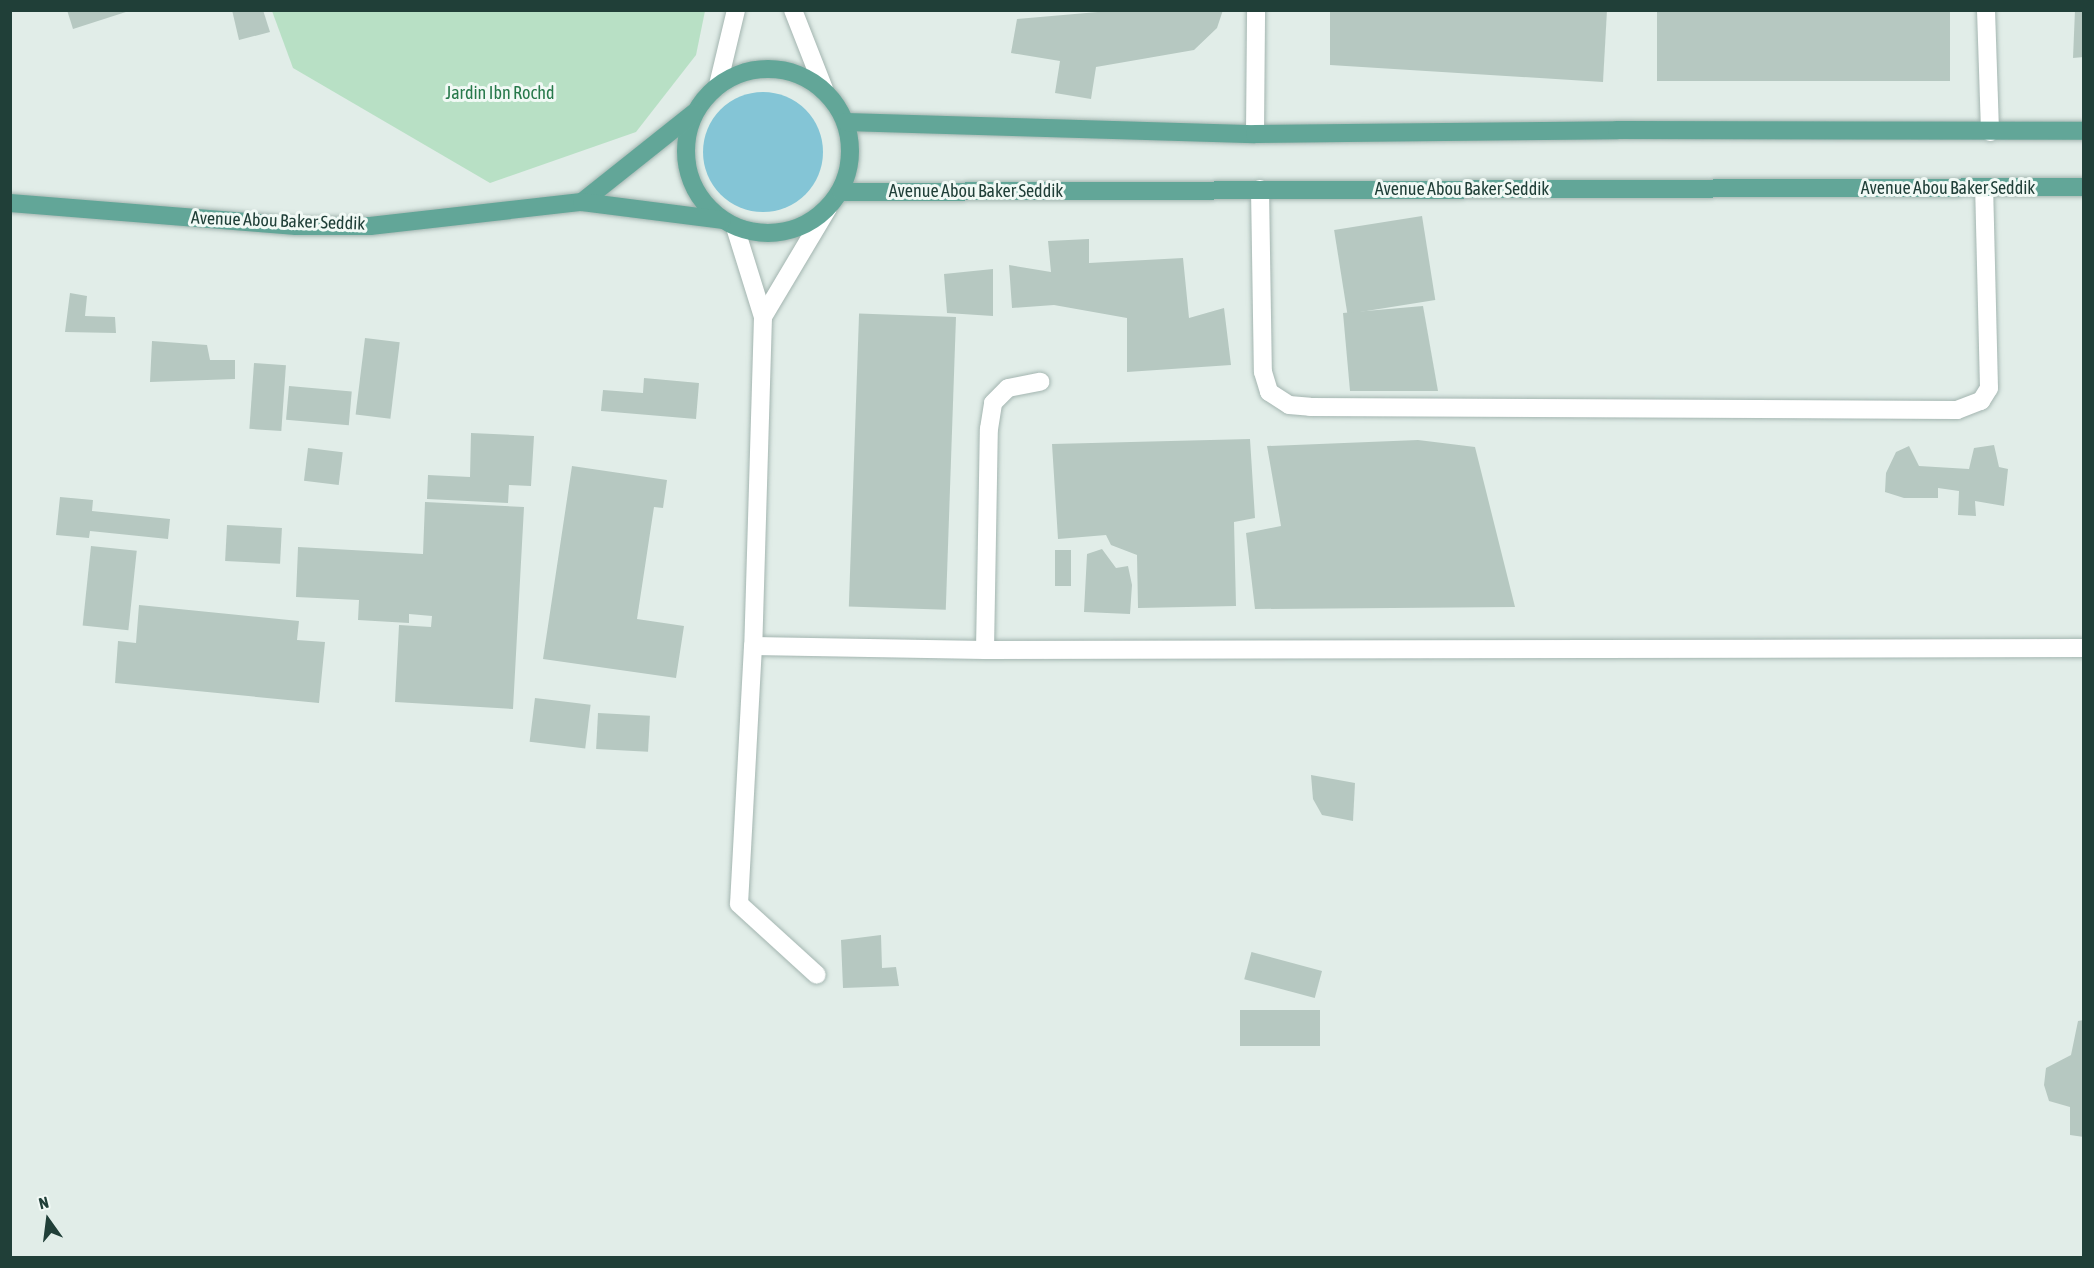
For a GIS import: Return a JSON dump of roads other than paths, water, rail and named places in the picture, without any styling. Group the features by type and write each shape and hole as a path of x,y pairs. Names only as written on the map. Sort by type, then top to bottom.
{"main road":[{"path":"582,202 695,112 718,85 738,74 760,69 783,69 805,76 824,89 837,104 846,122 851,153 849,170 841,192 828,208 809,223 785,232 760,233 729,223 704,204 692,183 686,159 687,135 695,112"},
{"path":"846,122 1255,134 1617,130 2084,131"},
{"name":"Avenue Abou Baker Seddik","path":"841,192 2084,187"},
{"name":"Avenue Abou Baker Seddik","path":"10,203 61,209 317,226 370,226 582,202 729,223"}],"street":[{"path":"718,85 736,10"},
{"path":"793,10 824,89"},
{"path":"1255,134 1256,10"},
{"path":"1986,10 1990,132"},
{"path":"1260,189 1263,372 1269,392 1289,405 1310,407 1957,410 1980,401 1989,388 1984,188"},
{"path":"763,317 828,208"},
{"path":"729,223 763,317 753,645 739,904 816,975"},
{"path":"985,650 989,429 993,403 1008,388 1040,382"},
{"path":"753,645 985,650 2084,648"}],"water":[{"path":"763,92 786,97 805,110 818,129 823,152 818,175 805,194 786,207 763,212 740,207 721,194 708,175 703,152 708,129 721,110 740,97"}],"park label":[{"name":"Jardin Ibn Rochd","path":"500,93"}]}
